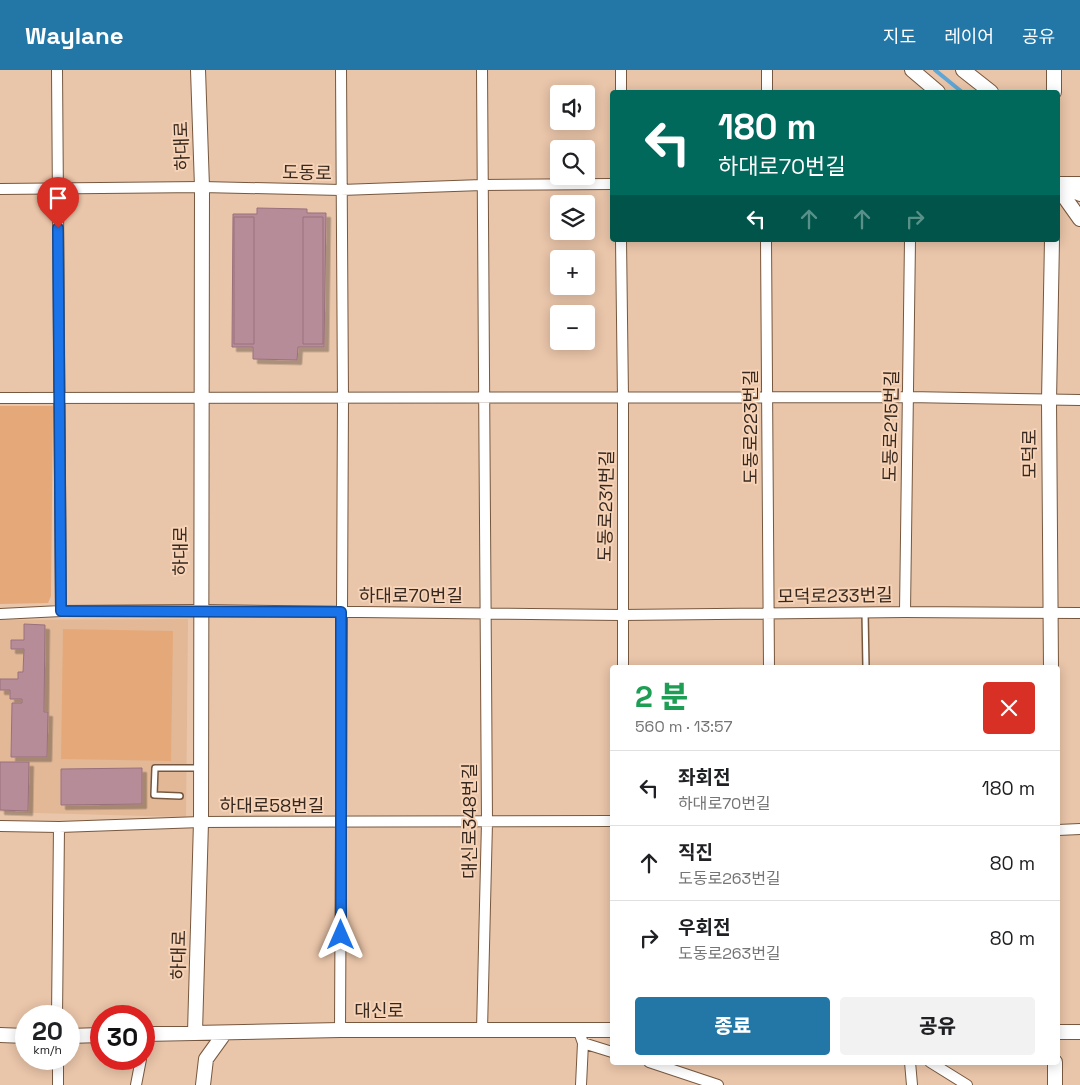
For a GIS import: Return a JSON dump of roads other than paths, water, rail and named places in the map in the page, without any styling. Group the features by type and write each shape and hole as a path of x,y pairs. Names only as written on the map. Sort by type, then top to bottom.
{"street":[{"path":"57,70 61,611"},
{"name":"하대로","path":"195,1032 201,822 200,399 202,187 198,70"},
{"path":"340,1030 343,399 341,70"},
{"name":"대신로348번길","path":"482,70 484,612 487,822 482,1030"},
{"path":"621,70 621,90"},
{"path":"767,70 767,90"},
{"path":"912,70 936,90"},
{"path":"963,70 988,90"},
{"path":"1054,70 1054,90"},
{"path":"1060,183 1080,182"},
{"name":"도동로","path":"0,189 57,190 202,187 341,190 482,184 610,184"},
{"path":"1060,184 1080,194"},
{"path":"1060,191 1080,219"},
{"name":"도동로231번길","path":"621,242 623,397 622,665"},
{"name":"도동로223번길","path":"766,242 769,665"},
{"name":"도동로215번길","path":"905,612 910,242"},
{"name":"모덕로","path":"1051,665 1049,614 1049,401 1052,242"},
{"path":"0,398 484,399 908,397 1049,401 1080,400"},
{"name":"하대로70번길","path":"0,614 61,611 200,610 621,615"},
{"name":"모덕로233번길","path":"621,615 865,612 1080,613"},
{"name":"하대로58번길","path":"0,826 59,827 201,822 610,821"},
{"path":"58,1005 59,827"},
{"path":"1060,830 1080,829"},
{"path":"578,1029 583,1043 581,1085"},
{"name":"대신로","path":"155,1036 195,1032 224,1034 340,1030 610,1030"},
{"path":"1060,1032 1080,1032"},
{"path":"202,1085 206,1059 224,1034"},
{"path":"0,1035 15,1036"},
{"path":"583,1043 610,1051"},
{"path":"659,1065 718,1085"},
{"path":"910,1065 912,1085"},
{"path":"935,1065 967,1085"},
{"path":"1055,1065 1055,1085"},
{"path":"58,1070 58,1085"},
{"path":"136,1085 139,1070"}],"lane":[{"path":"865,612 866,665"},
{"path":"180,796 154,795 155,768 201,768"}],"waterway":[{"path":"935,70 960,90"}]}
